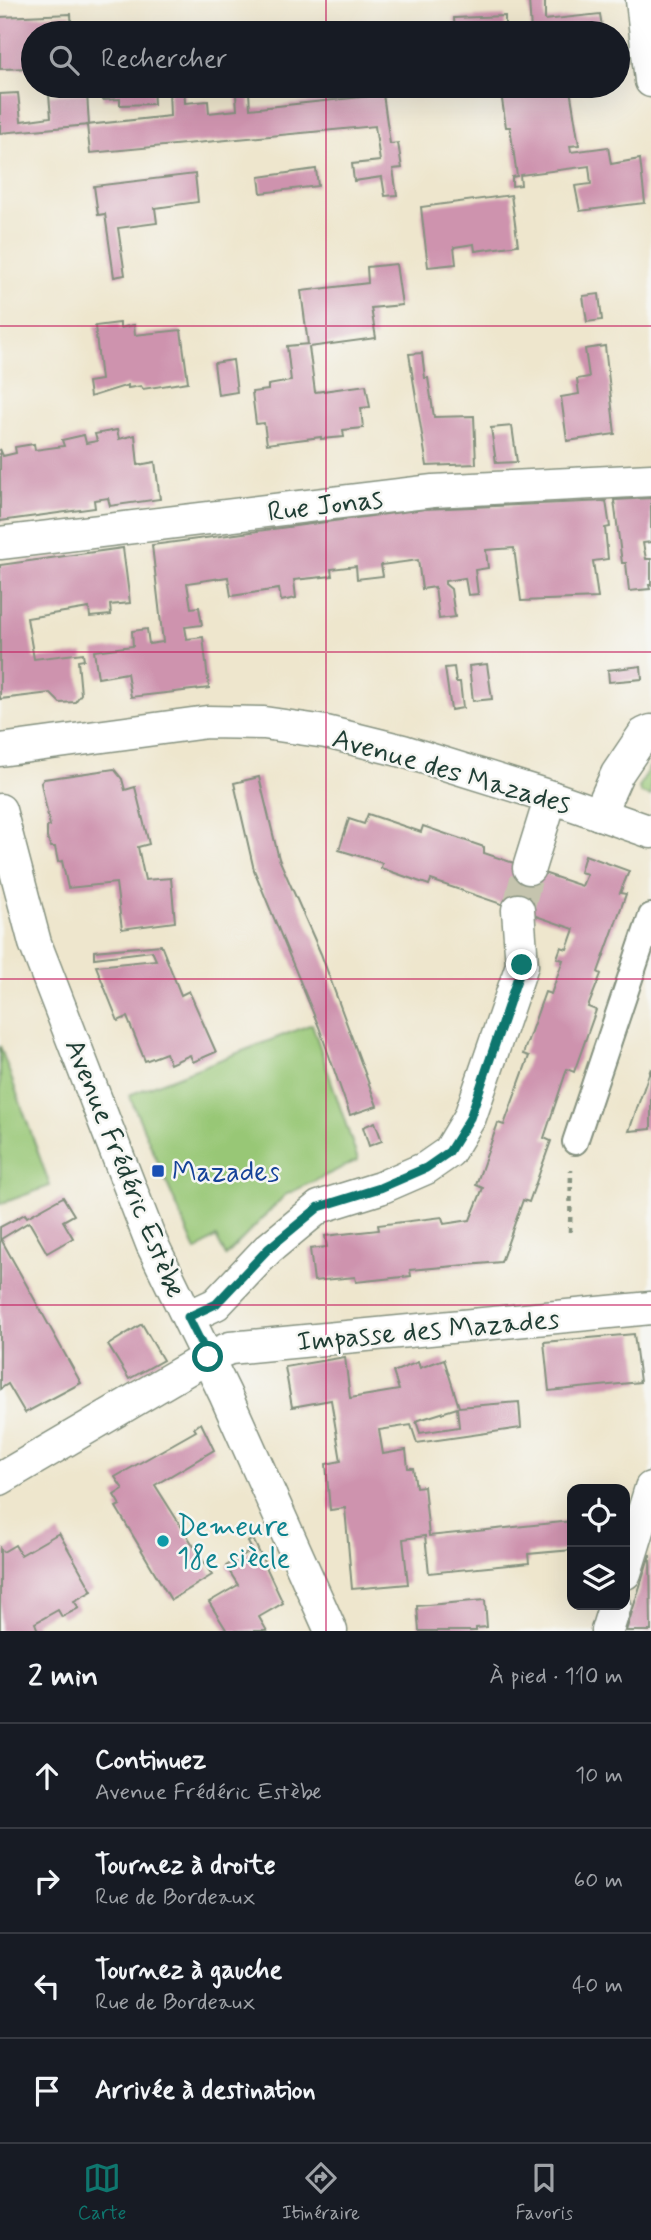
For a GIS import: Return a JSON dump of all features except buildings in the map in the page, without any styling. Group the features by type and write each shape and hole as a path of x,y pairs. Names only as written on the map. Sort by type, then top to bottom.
{"street":[{"path":"642,0 651,81"},
{"name":"Rue Jonas","path":"0,543 433,491 651,480"},
{"name":"Avenue des Mazades","path":"0,750 207,722 264,723 326,732 402,751 551,797 651,832"},
{"path":"599,814 617,774 644,734 651,731"},
{"path":"529,868 551,797"},
{"name":"Avenue Frédéric Estèbe","path":"0,810 35,943 152,1244 208,1357 331,1631"},
{"path":"188,1317 216,1304 268,1249 319,1207 380,1188 426,1168 449,1152 470,1118 522,965 518,910"},
{"path":"573,1154 651,916"},
{"name":"Impasse des Mazades","path":"0,1479 208,1357 230,1348 651,1308"},
{"path":"630,1557 651,1488"},
{"path":"607,1631 613,1610"}],"path":[{"path":"570,1232 573,1154"}],"green space":[{"path":"651,764 651,796 641,793 639,788"},
{"path":"312,1024 358,1160 285,1195 226,1256 216,1237 196,1251 129,1095"},
{"path":"0,1046 50,1186 0,1204"}],"tunnel":[{"path":"518,910 529,868"}],"place":[{"name":"Mazades","path":"158,1171"},
{"name":"Demeure 18e siècle","path":"163,1541"}],"route":[{"path":"208,1357 188,1317 216,1304 268,1249 319,1207 380,1188 426,1168 449,1152 470,1118 522,965"}]}
